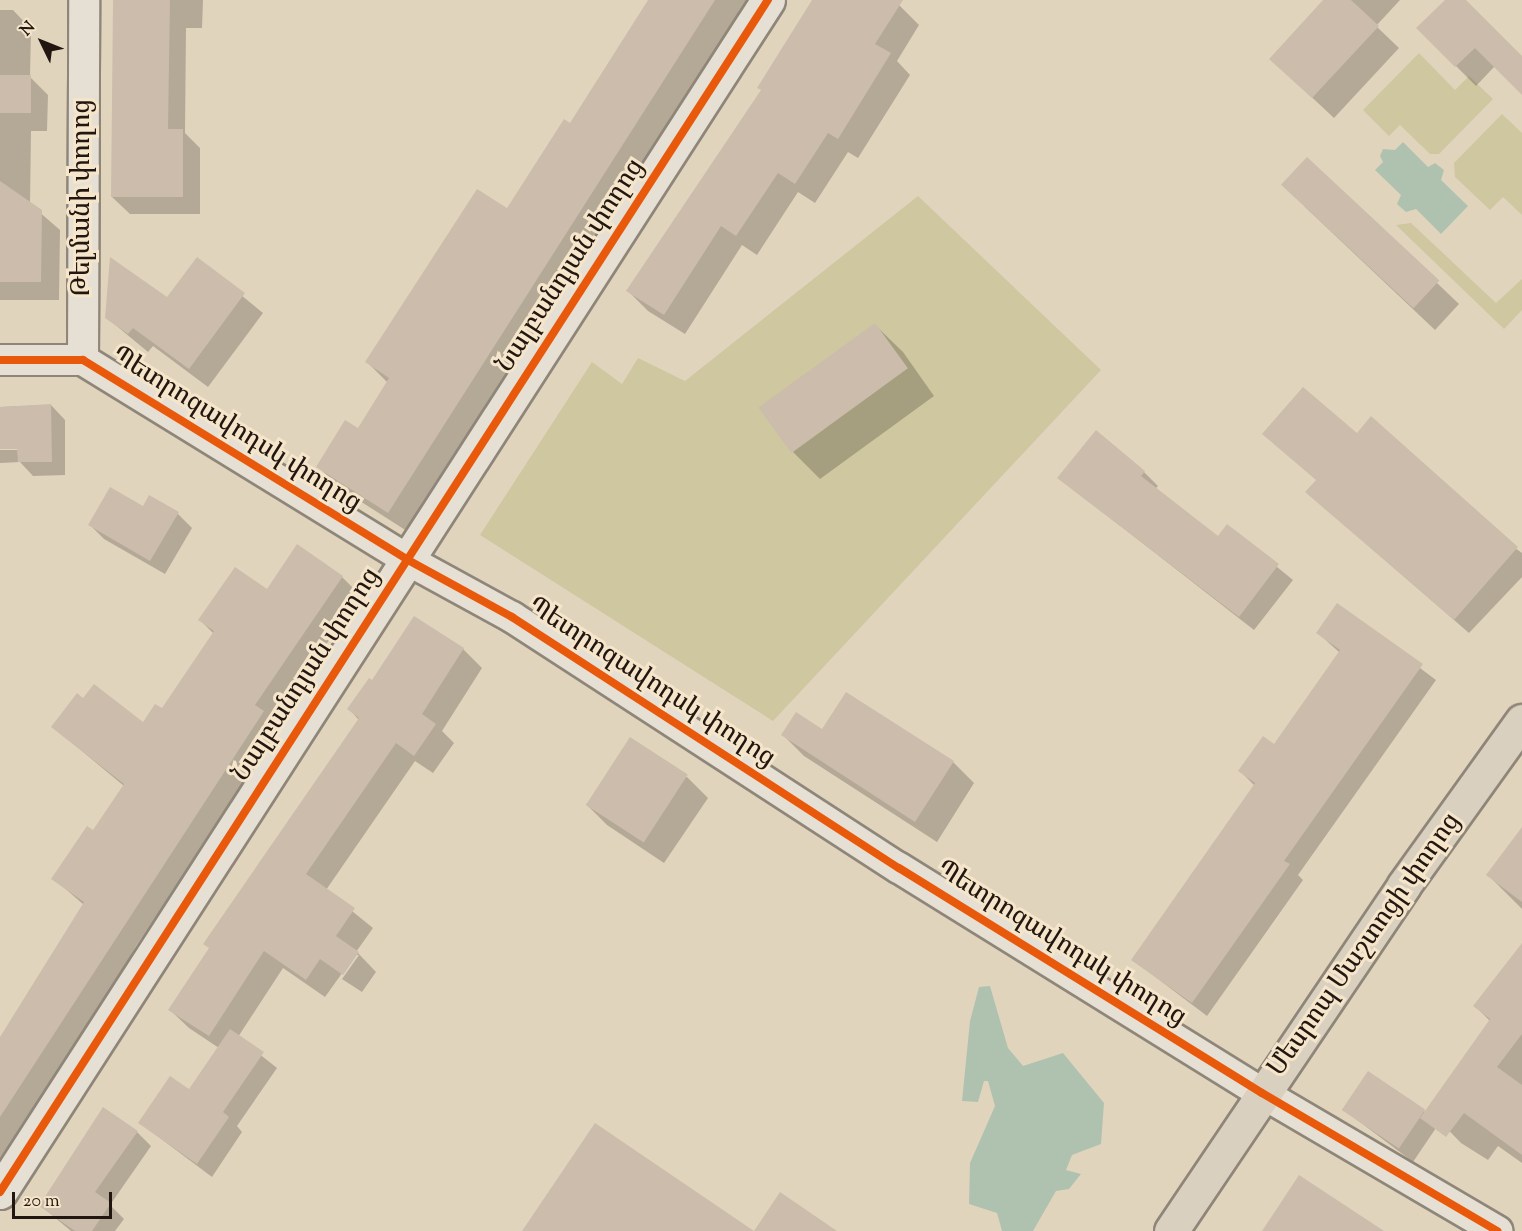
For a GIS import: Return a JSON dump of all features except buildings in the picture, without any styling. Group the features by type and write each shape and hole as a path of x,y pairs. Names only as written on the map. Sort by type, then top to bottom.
{"main road":[{"name":"Մեսրոպ Մաշտոցի փողոց","path":"1171,1231 1262,1093 1522,721"}],"street":[{"name":"Թելմանի փողոց","path":"83,360 84,0"},
{"name":"Նալբանդյան փողոց","path":"0,1192 768,0"},
{"name":"Պետրոզավոդսկ փողոց","path":"0,360 83,360 406,559 512,617 899,868 1262,1093 1497,1231"}],"shaded area":[{"path":"1419,53 1455,90 1469,76 1493,99 1439,154 1430,154 1400,125 1389,136 1363,110"},
{"path":"1502,114 1522,133 1522,215 1503,197 1490,210 1455,177 1454,163"},
{"path":"1403,142 1428,167 1435,163 1444,170 1441,180 1468,206 1441,234 1416,209 1406,212 1397,204 1401,195 1375,170 1383,162 1380,156 1383,149 1395,150"},
{"path":"918,196 1101,370 773,721 480,535 592,362 622,384 638,358 685,381"},
{"path":"1411,223 1496,303 1522,279 1522,310 1504,329 1396,225"},
{"path":"990,986 1008,1048 1023,1066 1063,1053 1104,1103 1101,1144 1072,1155 1066,1170 1081,1174 1069,1189 1056,1191 1033,1231 1002,1231 997,1213 969,1204 970,1163 995,1106 988,1081 984,1081 978,1102 962,1101 970,1021 979,987"}],"cycle path":[{"path":"0,1192 768,0"},
{"path":"0,360 83,360 406,559 512,617 899,868 1262,1093 1497,1231"}]}
